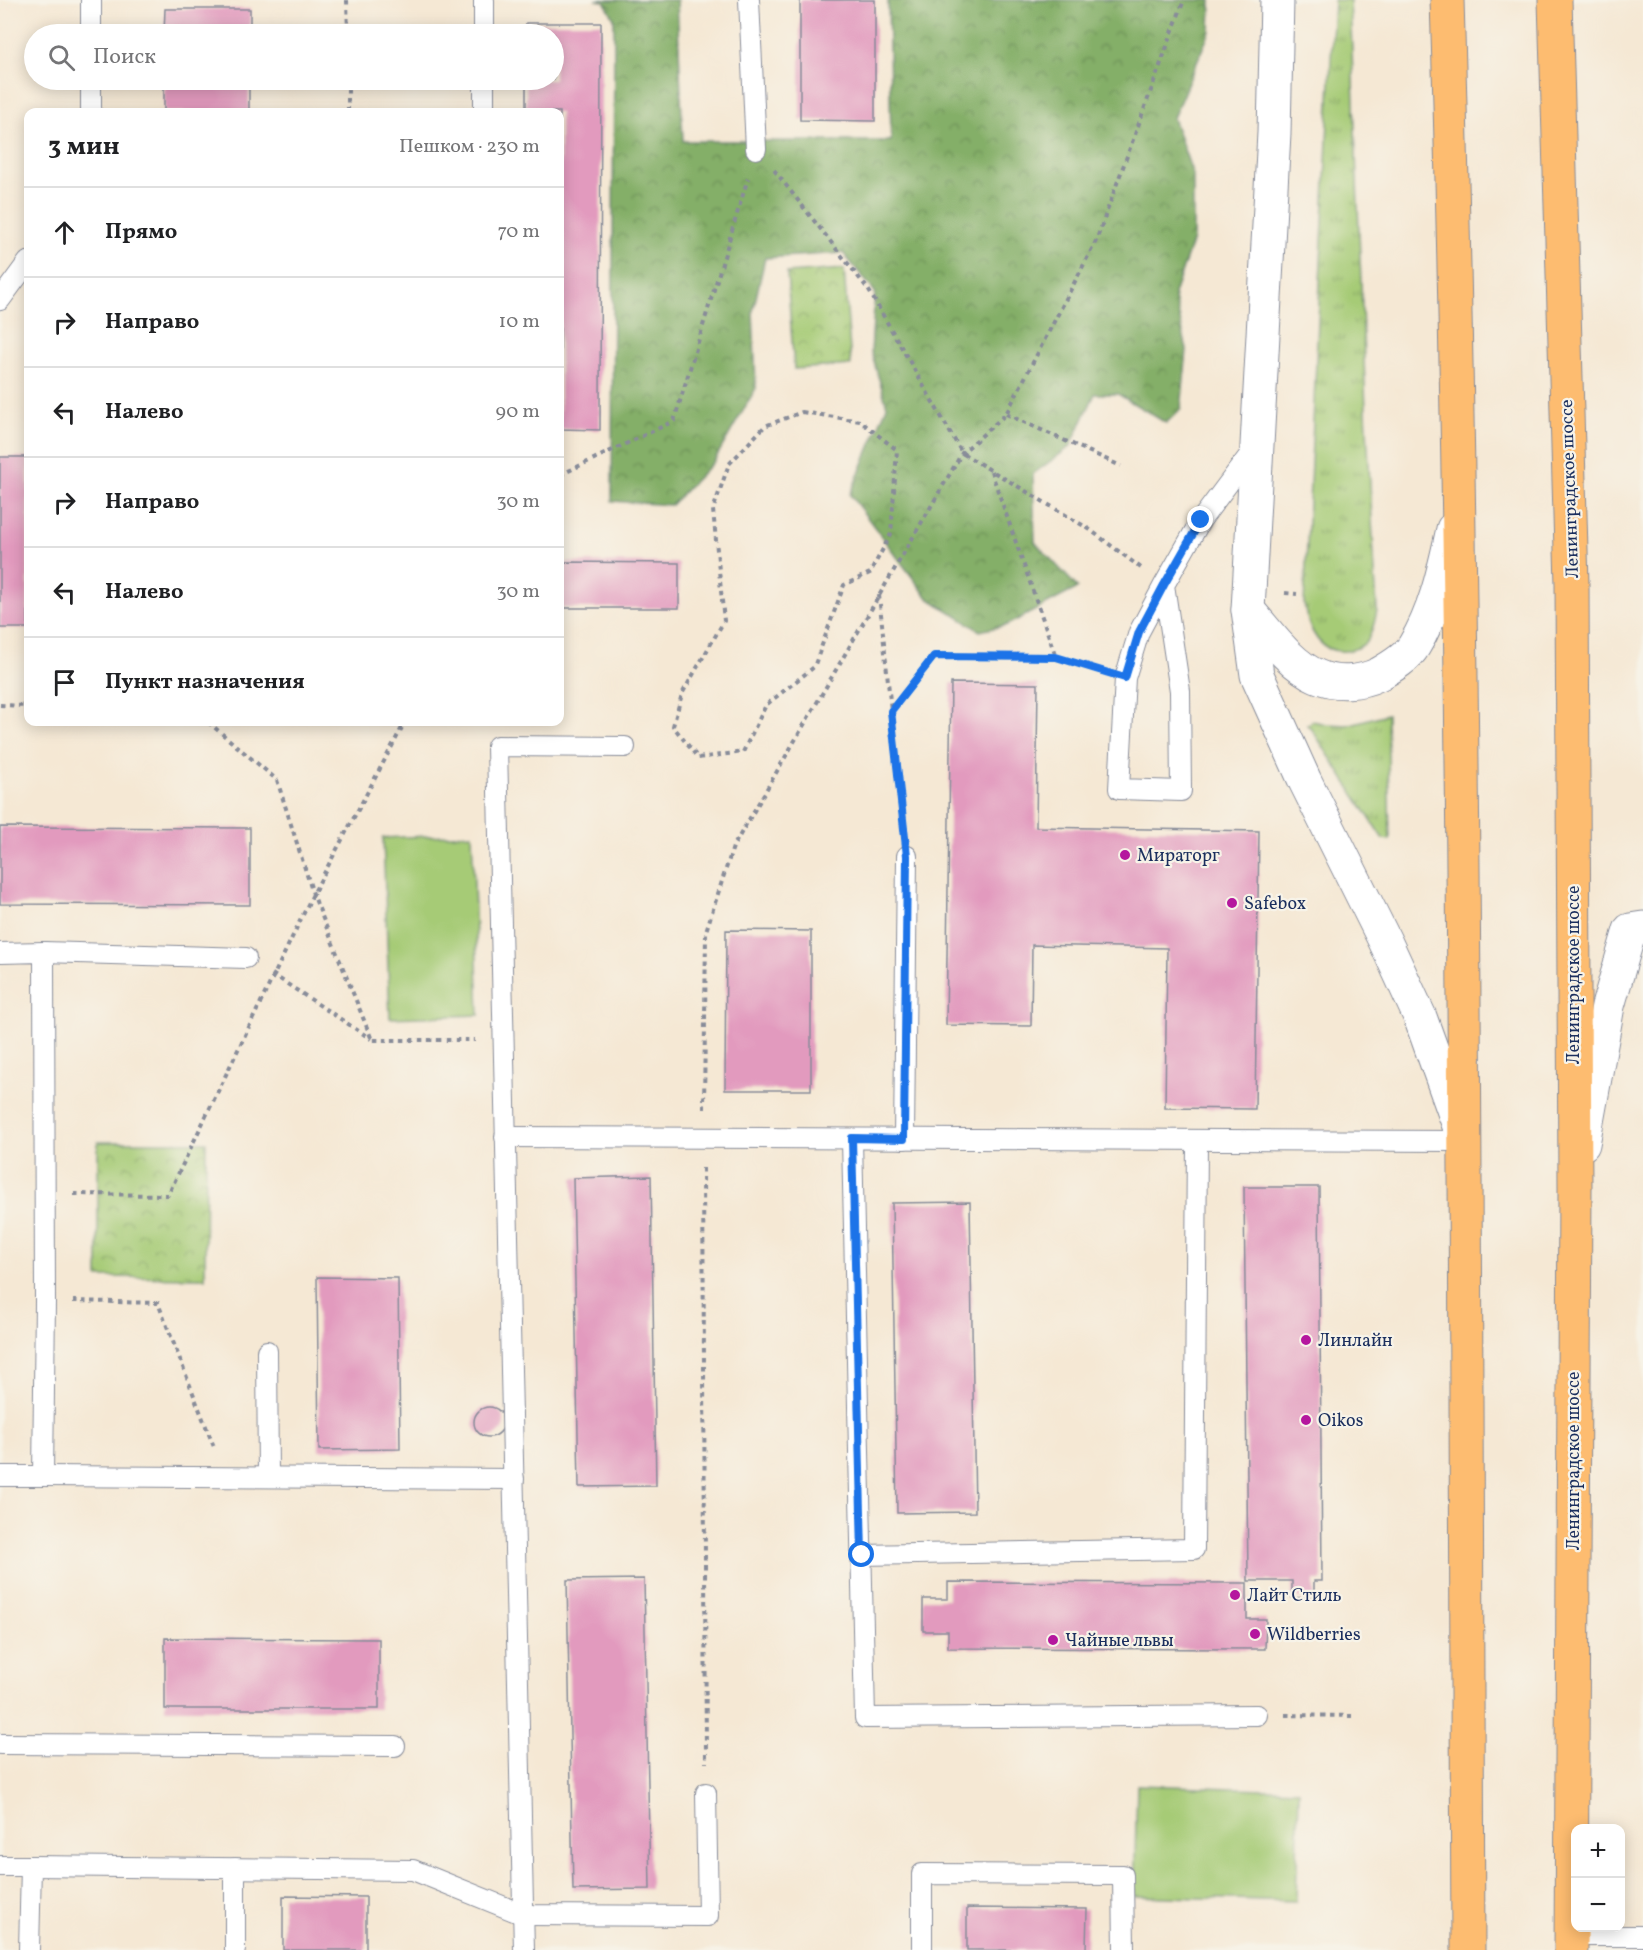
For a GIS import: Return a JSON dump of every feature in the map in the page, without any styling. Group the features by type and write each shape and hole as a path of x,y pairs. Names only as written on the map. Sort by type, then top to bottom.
{"main road":[{"path":"1448,0 1458,507 1465,1141 1468,1950"},
{"name":"Ленинградское шоссе","path":"1555,0 1572,584 1575,1188 1571,1943"}],"street":[{"path":"1277,0 1274,133 1248,610 1257,675 1305,782 1385,941 1420,1017 1465,1141"},
{"path":"1248,610 1287,655 1316,676 1340,682 1366,680 1392,667 1413,647 1439,591 1458,507"},
{"path":"1575,1188 1608,1006 1637,929"}],"lane":[{"path":"91,0 91,24"},
{"path":"484,0 484,24"},
{"path":"749,0 756,149"},
{"path":"90,108 91,90"},
{"path":"484,90 484,108"},
{"path":"0,300 24,267"},
{"path":"1164,585 1180,691 1181,791 1119,789 1125,678 1139,632 1164,585 1201,520 1256,448"},
{"path":"525,1950 497,746 625,747"},
{"path":"904,1139 907,856"},
{"path":"43,1476 44,952"},
{"path":"0,953 44,952 246,958"},
{"path":"505,1137 1465,1141"},
{"path":"852,1138 865,1718 1257,1715"},
{"path":"862,1555 1194,1549 1197,1140"},
{"path":"267,1351 268,1477"},
{"path":"0,1476 513,1479"},
{"path":"0,1743 395,1746"},
{"path":"0,1866 413,1870 524,1915 708,1916 706,1793"},
{"path":"29,1950 31,1866"},
{"path":"235,1868 235,1950"},
{"path":"922,1950 922,1874 1123,1875 1124,1950"},
{"path":"1571,1943 1643,1936"}],"path":[{"path":"347,0 348,24"},
{"path":"706,1793 703,1138 706,931 733,847 962,453 1006,414 1096,241 1184,0"},
{"path":"348,90 348,108"},
{"path":"756,149 868,289 962,453 1089,529 1164,585"},
{"path":"564,473 674,421 756,149"},
{"path":"802,412 860,421 897,450 891,534 870,573 844,585 814,667 766,705 743,752 698,758 673,726 682,694 724,621 713,510 729,464 765,426 802,412"},
{"path":"1006,414 1121,466"},
{"path":"991,470 1056,657"},
{"path":"879,594 907,856"},
{"path":"891,711 934,656 1056,657 1125,678"},
{"path":"0,705 24,706"},
{"path":"213,726 278,780 314,894 372,1040"},
{"path":"44,1194 168,1195 314,894 403,726"},
{"path":"246,958 372,1040 503,1040"},
{"path":"45,1301 158,1303 226,1477"},
{"path":"1257,1715 1352,1716"}],"green space":[{"path":"596,0 677,0 683,141 891,141 888,0 1211,0 1210,31 1173,118 1193,175 1193,239 1174,294 1187,350 1181,409 1166,423 1118,394 1095,394 1070,447 1033,474 1035,542 1078,588 1007,625 980,631 928,598 850,495 887,406 871,352 875,292 843,253 765,258 753,311 756,388 714,461 671,505 612,501 614,18 604,1"},
{"path":"1334,0 1350,0 1366,411 1377,610 1367,641 1357,648 1346,651 1336,651 1321,644 1308,621 1304,604"},
{"path":"844,269 851,365 794,369 787,273"},
{"path":"1387,714 1390,840 1383,839 1307,725 1313,721 1347,725"},
{"path":"472,834 479,1015 390,1018 383,838"},
{"path":"98,1142 206,1142 205,1278 98,1277"},
{"path":"1137,1785 1299,1790 1296,1901 1134,1896"}],"building":[{"path":"800,0 875,0 875,121 800,120"},
{"path":"165,9 250,9 250,24 164,24"},
{"path":"601,23 600,430 564,429 564,108 526,108 526,90 564,90 564,24 526,24"},
{"path":"164,90 249,90 249,108 164,108"},
{"path":"0,457 24,457 24,628 0,628"},
{"path":"564,562 679,563 679,608 564,608"},
{"path":"951,683 1038,684 1036,827 1259,831 1255,1109 1165,1108 1167,948 1032,945 1031,1026 946,1025"},
{"path":"0,827 250,828 250,905 0,904"},
{"path":"726,930 811,931 811,1090 725,1090"},
{"path":"651,1176 656,1486 579,1487 573,1178"},
{"path":"1244,1187 1319,1187 1322,1581 1314,1581 1314,1597 1292,1598 1292,1581 1248,1581"},
{"path":"970,1202 975,1512 897,1513 892,1203"},
{"path":"317,1277 398,1278 400,1449 319,1450"},
{"path":"489,1407 500,1411 504,1422 500,1433 489,1437 478,1433 474,1422 478,1411"},
{"path":"644,1579 650,1889 573,1890 567,1580"},
{"path":"948,1582 1247,1583 1247,1619 1266,1619 1265,1649 948,1648 948,1631 923,1631 923,1599 948,1599"},
{"path":"165,1638 379,1639 379,1709 165,1709"},
{"path":"283,1896 366,1897 366,1950 283,1950"},
{"path":"967,1908 1087,1909 1086,1950 967,1950"}],"place":[{"name":"Мираторг","path":"1125,855"},
{"name":"Safebox","path":"1232,903"},
{"name":"Линлайн","path":"1306,1340"},
{"name":"Oikos","path":"1306,1420"},
{"name":"Лайт Стиль","path":"1235,1595"},
{"name":"Wildberries","path":"1255,1634"},
{"name":"Чайные львы","path":"1053,1640"}],"route":[{"path":"862,1555 852,1138 904,1139 907,856 891,711 934,656 1056,657 1125,678 1139,632 1201,520"}]}
